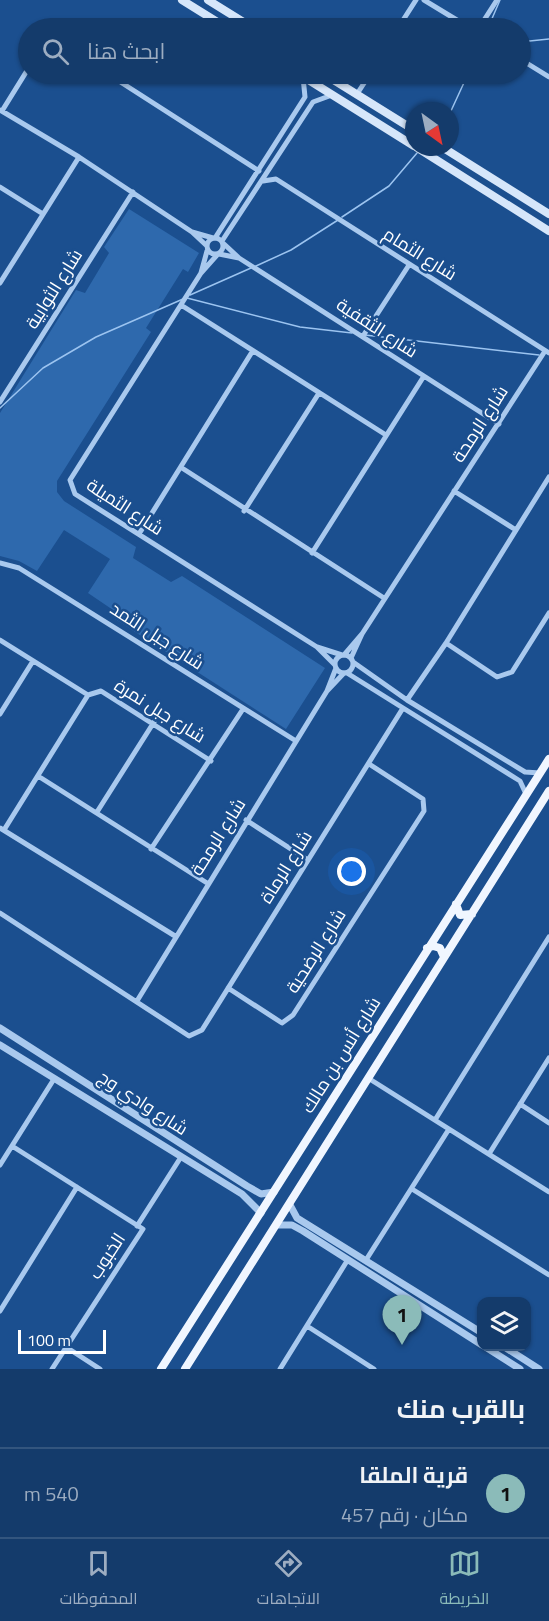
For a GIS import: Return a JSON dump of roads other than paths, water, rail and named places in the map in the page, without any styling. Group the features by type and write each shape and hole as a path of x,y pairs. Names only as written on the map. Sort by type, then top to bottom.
{"main road":[{"path":"182,0 211,18"},
{"path":"208,0 237,18"},
{"path":"316,84 405,140"},
{"path":"340,84 405,124"},
{"path":"431,156 549,231"},
{"path":"456,156 549,214"},
{"name":"شارع أنس بن مالك","path":"161,1369 549,759"},
{"name":"شارع أنس بن مالك","path":"185,1369 549,791"},
{"path":"456,904 460,915 472,914"},
{"path":"427,948 433,946 440,948 444,957"}],"street":[{"path":"404,18 416,0"},
{"path":"424,0 454,18"},
{"path":"485,18 497,0"},
{"path":"531,66 549,77"},
{"path":"18,84 1,110 133,192 192,232 207,248 218,254 239,258"},
{"path":"124,84 260,171"},
{"path":"201,273 207,248 260,171 305,97 303,84"},
{"path":"357,94 364,84"},
{"path":"201,273 218,254 227,234 313,102 334,95"},
{"path":"0,283 79,157"},
{"path":"263,181 276,179 273,165"},
{"name":"شارع الثمام","path":"276,179 547,352"},
{"path":"0,187 43,214"},
{"name":"شارع الثوابية","path":"0,402 133,192"},
{"path":"192,232 223,242 239,258"},
{"name":"شارع الثقفية","path":"239,258 499,424"},
{"path":"363,336 409,265"},
{"name":"شارع الثميلة","path":"201,273 70,480 75,494 317,647"},
{"path":"181,305 386,435"},
{"path":"138,534 182,468 252,352"},
{"name":"شارع الرمحة","path":"362,634 547,352"},
{"path":"312,553 424,376"},
{"path":"244,511 319,393"},
{"path":"182,468 244,511 384,598"},
{"path":"407,700 446,643 549,477"},
{"path":"454,491 516,530"},
{"name":"شارع جبل الثمد","path":"0,563 19,568 296,741"},
{"path":"446,643 497,676 512,672 549,613"},
{"path":"327,691 337,658 343,655 362,634"},
{"path":"327,691 352,669 352,660 362,634"},
{"name":"شارع جبل نمرة","path":"0,640 88,695 101,692 153,722 211,761"},
{"path":"317,647 352,660 407,700 525,772 540,773"},
{"path":"317,647 345,673 520,781 526,794"},
{"path":"0,714 33,661"},
{"name":"شارع الرمحة","path":"137,1001 207,883 327,691"},
{"path":"88,695 2,829 175,936"},
{"name":"شارع الرماة","path":"137,1001 189,1035 202,1030 404,708"},
{"path":"151,849 211,761 243,709"},
{"path":"97,812 153,722"},
{"name":"شارع الرضحية","path":"228,988 282,1023 293,1015 424,811 423,799 369,764"},
{"path":"38,776 207,883"},
{"path":"246,820 308,860"},
{"path":"0,913 137,1001"},
{"path":"435,1120 549,937"},
{"name":"شارع وادي وج","path":"0,1028 247,1186 261,1194 274,1192"},
{"name":"شارع وادي وج","path":"0,1045 242,1194 253,1202 261,1213"},
{"path":"489,1154 549,1058"},
{"path":"368,1078 549,1192"},
{"path":"0,1165 54,1079"},
{"path":"520,1104 549,1123"},
{"path":"366,1260 449,1129"},
{"name":"الخبوب","path":"12,1146 142,1229 52,1369"},
{"path":"137,1226 181,1157"},
{"path":"242,1194 247,1186"},
{"path":"0,1311 77,1188"},
{"path":"412,1189 549,1275"},
{"path":"290,1205 297,1218 477,1330"},
{"path":"277,1225 292,1225 477,1342"},
{"path":"307,1234 305,1227 311,1227"},
{"path":"280,1369 347,1261"},
{"path":"376,1278 381,1270"},
{"path":"307,1326 374,1369"},
{"path":"66,1347 100,1369"},
{"path":"490,1351 509,1366 520,1369"},
{"path":"510,1351 539,1369"}],"waterway":[{"path":"492,18 500,0"},
{"path":"531,41 549,39"},
{"path":"455,102 463,84"},
{"path":"342,217 389,186 414,156"},
{"path":"256,266 291,250 338,220"},
{"path":"190,295 251,268"},
{"path":"187,298 300,327 352,333"},
{"path":"0,408 43,368 96,337 183,299"},
{"path":"365,335 539,355"}],"place":[{"name":"قرية الملقا","path":"402,1345"}]}
